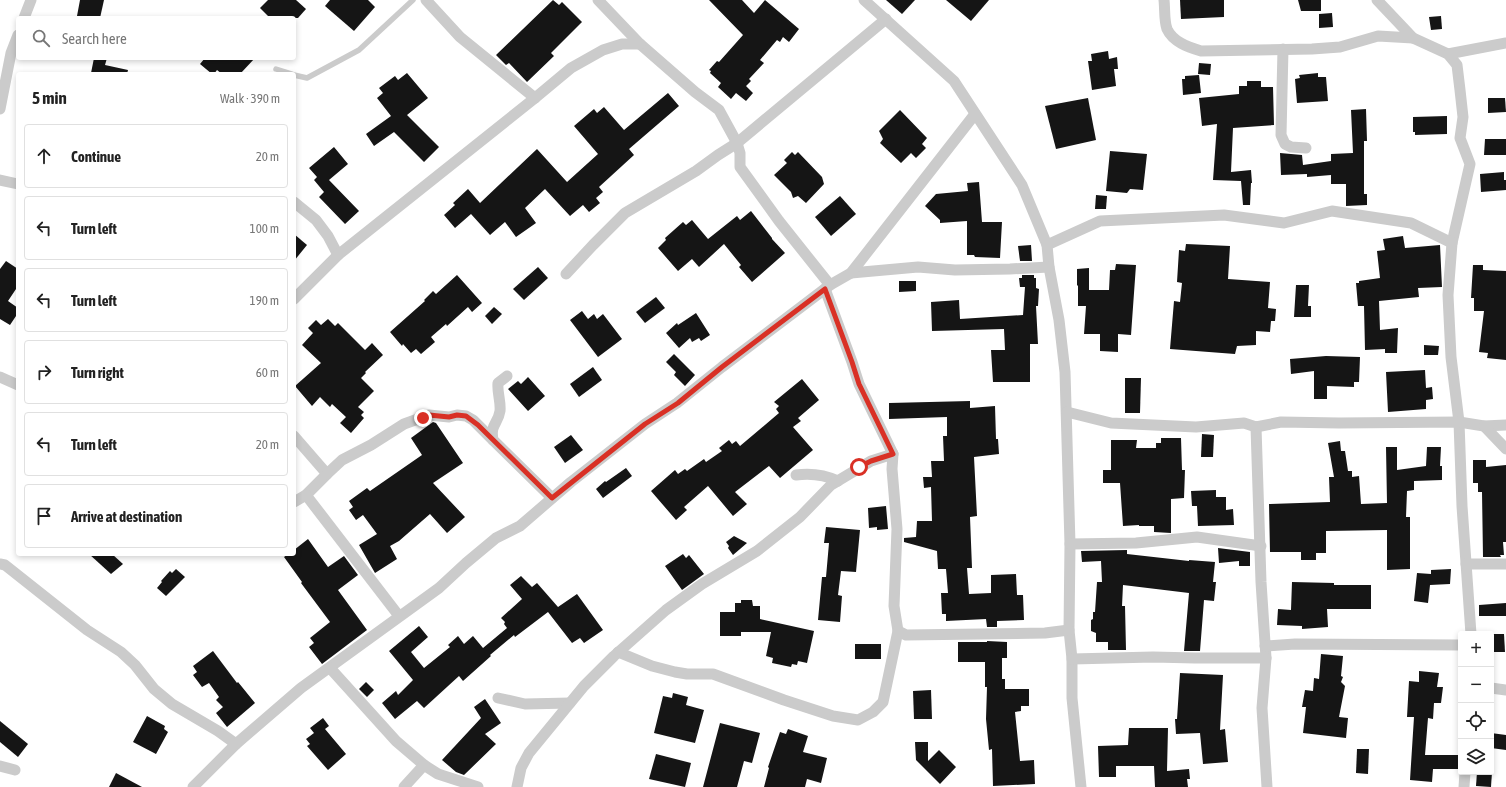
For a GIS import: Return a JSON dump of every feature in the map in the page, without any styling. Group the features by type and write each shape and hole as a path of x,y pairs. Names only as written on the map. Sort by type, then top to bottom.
{"street":[{"path":"25,16 31,0"},
{"path":"426,0 460,37 535,98"},
{"path":"598,0 640,44 695,92 720,110 737,143 740,153 740,167 827,287 859,384 893,454 892,470 898,529 894,606 898,631 883,702 873,712 858,720 833,716 713,674 687,674 676,672 652,666 618,652"},
{"path":"864,0 954,81 1022,185 1048,245 1048,267 1059,320 1065,372 1070,544 1069,630 1072,659 1072,698 1081,787"},
{"path":"1164,0 1167,29 1180,42 1188,47 1201,51 1312,49 1340,47 1378,36 1413,38"},
{"path":"1376,0 1413,38 1448,54 1456,65 1463,117 1460,138 1470,164 1452,243 1448,295 1451,357 1459,422 1471,631"},
{"path":"566,274 625,213 696,171 737,143 886,19"},
{"path":"0,109 11,53 16,40"},
{"path":"1448,54 1506,43"},
{"path":"296,297 338,255 571,68 603,50 622,44 640,44"},
{"path":"1283,49 1282,135 1284,144 1291,147 1306,148"},
{"path":"851,274 975,114"},
{"path":"0,180 16,184"},
{"path":"296,204 316,220 328,236 338,255"},
{"path":"1048,245 1100,221 1224,215 1284,223 1332,211 1411,223 1452,243"},
{"path":"193,787 236,744 301,688 439,588 496,538 520,526 552,498 645,424 678,403 722,367 827,287 851,274 918,267 955,270 1048,267"},
{"path":"493,440 493,426 500,411 497,391 498,383 507,376"},
{"path":"0,377 16,384"},
{"path":"1067,412 1111,423 1196,427 1244,423 1256,427 1281,422 1339,424 1459,422 1484,426 1506,425"},
{"path":"296,501 306,494 342,460 371,445 404,424 429,415 449,417 457,415 466,416 473,420 552,498"},
{"path":"1484,426 1506,449"},
{"path":"1256,427 1266,658 1262,708 1267,787"},
{"path":"296,438 326,474"},
{"path":"517,787 521,768 529,753 584,686 618,652 678,601 702,584 757,551 800,517 831,486 871,461 893,454"},
{"path":"796,475 808,474 830,477 838,481"},
{"path":"306,494 399,616"},
{"path":"1070,544 1136,543 1196,537 1261,546"},
{"path":"0,564 5,565 87,630 122,652 154,689 172,704 218,731 236,744"},
{"path":"1466,564 1506,564"},
{"path":"898,631 906,635 1046,633 1069,630"},
{"path":"1265,646 1294,644 1458,645"},
{"path":"1072,659 1153,656 1195,658 1266,658"},
{"path":"330,668 396,741 424,766 438,774 478,787"},
{"path":"1494,688 1506,690"},
{"path":"498,698 526,704 570,703"},
{"path":"0,766 15,770"},
{"path":"404,787 424,766"},
{"path":"1464,787 1465,775"}],"lane":[{"path":"296,75 307,78 359,50 413,0"},
{"path":"276,69 286,72"}],"building":[{"path":"80,0 104,0 100,16 77,16"},
{"path":"268,0 296,0 306,9 298,18 296,18 296,16 268,16 260,8"},
{"path":"330,0 368,0 375,7 354,31 325,6"},
{"path":"553,0 559,5 562,2 582,22 551,53 554,56 527,82 509,63 506,65 496,55"},
{"path":"709,0 742,0 754,13 765,0 799,29 789,42 783,37 780,42 777,40 760,60 764,63 749,79 751,81 746,86 753,93 746,101 736,93 731,99 718,87 721,83 710,73 711,71 709,70 717,61 719,62 743,35"},
{"path":"886,0 915,0 902,14"},
{"path":"946,0 989,0 971,21"},
{"path":"1180,0 1224,0 1224,17 1181,19"},
{"path":"1298,0 1321,0 1321,11 1301,11"},
{"path":"1332,13 1333,27 1319,28 1319,14"},
{"path":"1441,16 1442,29 1431,30 1429,17"},
{"path":"1108,51 1109,59 1117,57 1118,69 1114,69 1116,86 1092,90 1088,61 1092,61 1091,54"},
{"path":"94,60 106,60 105,65 128,70 128,72 91,72"},
{"path":"203,60 253,60 242,72 220,72 217,70 216,72 210,72 200,64"},
{"path":"1199,63 1211,64 1210,75 1198,74"},
{"path":"407,73 428,98 407,115 439,147 424,162 394,132 374,146 366,134 391,116 377,98 383,93 379,88 395,76 398,80"},
{"path":"1318,73 1318,77 1326,77 1328,101 1297,103 1295,79 1300,78 1299,75"},
{"path":"1199,75 1201,93 1183,95 1182,79 1185,79 1185,76"},
{"path":"1247,81 1261,81 1261,87 1273,87 1274,125 1233,128 1231,172 1251,170 1252,183 1250,205 1243,205 1241,181 1213,180 1217,124 1202,126 1199,98 1239,94 1239,86 1247,86"},
{"path":"668,93 679,106 629,149 634,155 599,187 603,192 596,198 600,203 589,212 583,205 570,216 545,189 525,208 536,223 516,237 505,222 490,235 471,214 455,228 444,215 455,205 453,203 468,189 480,203 537,149 567,182 598,154 574,126 594,109 597,113 604,107 624,130"},
{"path":"1088,98 1096,140 1056,149 1045,106"},
{"path":"1488,98 1505,98 1506,112 1488,113"},
{"path":"1366,109 1367,141 1364,141 1364,194 1367,194 1367,205 1346,206 1346,184 1331,184 1331,175 1307,177 1307,174 1281,175 1280,153 1302,155 1303,165 1331,161 1331,154 1353,153 1351,110"},
{"path":"900,110 927,138 922,144 926,148 916,158 911,153 901,163 880,143 883,139 879,131"},
{"path":"1447,116 1447,134 1415,135 1415,132 1413,132 1413,117"},
{"path":"1485,139 1506,139 1506,155 1484,155"},
{"path":"334,147 348,164 329,180 359,211 345,224 319,197 324,192 314,180 317,177 309,168"},
{"path":"1110,151 1147,154 1143,190 1130,189 1127,193 1106,191"},
{"path":"792,152 795,155 798,152 822,177 824,184 806,203 798,196 793,198 791,192 774,175 787,163 784,160"},
{"path":"1504,172 1506,190 1481,192 1480,174"},
{"path":"979,182 982,222 1002,222 1000,258 975,257 974,255 967,255 967,221 940,223 940,220 925,206 936,194 968,191 967,183"},
{"path":"1096,195 1107,196 1106,209 1095,209"},
{"path":"840,196 856,214 831,236 815,217"},
{"path":"751,211 772,239 785,253 752,282 739,267 741,265 724,244 699,267 692,259 678,271 658,248 666,240 665,238 683,222 686,225 692,220 708,239 737,216 740,220"},
{"path":"296,236 307,245 296,259"},
{"path":"1403,236 1405,248 1440,245 1442,287 1418,288 1419,297 1379,301 1380,330 1398,328 1397,353 1385,353 1385,349 1365,350 1364,306 1358,306 1356,283 1359,283 1359,281 1380,278 1377,251 1385,250 1383,239"},
{"path":"1186,244 1230,246 1228,279 1270,282 1268,308 1276,309 1275,321 1271,321 1270,332 1256,331 1256,345 1237,346 1235,354 1170,349 1174,301 1180,302 1182,283 1177,282 1179,250 1185,251"},
{"path":"1031,245 1032,261 1020,261 1018,246"},
{"path":"6,261 16,268 16,289 8,301 16,307 16,316 10,325 0,319 0,269"},
{"path":"1116,264 1136,265 1131,335 1118,334 1118,352 1100,351 1100,334 1084,334 1086,306 1078,306 1077,269 1089,268 1089,290 1109,290 1110,270 1115,270"},
{"path":"1473,265 1483,265 1483,270 1506,271 1506,360 1487,358 1488,353 1479,352 1484,311 1474,311 1474,298 1471,298"},
{"path":"538,267 548,278 524,300 513,289"},
{"path":"457,275 482,303 472,312 468,307 447,326 446,324 431,337 435,342 421,354 416,349 411,353 403,344 402,346 390,332 425,301 424,300 433,291 436,294"},
{"path":"1022,275 1034,275 1034,278 1036,278 1036,288 1039,289 1038,306 1036,306 1038,344 1030,344 1030,382 993,382 991,350 1005,350 1004,329 932,331 931,302 959,300 960,319 1023,315 1025,287 1020,287 1019,278 1022,278"},
{"path":"899,281 916,281 916,291 899,292"},
{"path":"1296,285 1309,285 1308,306 1311,306 1311,317 1294,317"},
{"path":"656,297 665,308 645,323 636,312"},
{"path":"494,307 502,314 492,324 485,316"},
{"path":"582,311 588,319 594,314 597,319 603,314 622,339 598,357 570,320"},
{"path":"696,313 710,335 701,341 699,338 692,342 690,338 679,348 666,333 677,323 678,325"},
{"path":"328,319 335,326 338,323 365,350 372,343 383,355 365,372 366,373 361,378 374,391 358,407 364,412 361,415 364,418 351,433 340,423 346,417 332,404 330,407 320,397 312,406 296,387 296,385 321,363 302,345 313,333 308,328 316,320 321,325"},
{"path":"1424,345 1439,346 1438,355 1424,355"},
{"path":"674,354 695,375 685,386 674,375 676,372 666,362"},
{"path":"1326,356 1360,357 1359,382 1354,382 1354,387 1327,386 1327,399 1314,399 1314,371 1291,374 1290,359"},
{"path":"593,367 602,380 579,397 570,384"},
{"path":"1425,370 1426,388 1432,387 1433,399 1426,400 1426,409 1388,412 1386,372"},
{"path":"528,377 545,396 528,411 508,389 518,381 521,384"},
{"path":"1125,378 1141,378 1140,413 1125,413"},
{"path":"802,379 819,400 798,418 801,421 793,427 813,450 780,478 769,466 735,492 747,504 733,516 708,486 684,507 687,510 676,520 651,491 675,470 678,474 685,469 687,471 704,459 706,462 722,451 719,448 729,440 732,444 736,441 740,446 779,413 776,409 779,406 774,402"},
{"path":"970,401 970,408 995,406 996,439 998,439 999,454 974,457 977,516 970,517 972,568 967,568 969,594 991,593 991,575 1016,574 1017,595 1023,595 1024,620 997,621 997,627 987,627 986,619 946,621 946,614 942,614 941,593 948,593 946,569 938,569 937,551 904,542 904,538 916,537 917,521 932,521 931,487 924,488 923,477 932,477 931,461 944,461 943,436 947,436 947,417 889,419 889,403"},
{"path":"433,422 436,423 463,463 433,483 465,517 447,533 430,514 399,541 390,546 397,559 375,573 359,545 377,534 363,515 356,520 349,510 353,507 349,501 367,488 370,491 422,455 411,438"},
{"path":"1202,434 1214,435 1213,457 1201,457"},
{"path":"571,435 583,450 565,463 554,447"},
{"path":"1161,438 1181,438 1182,470 1185,470 1184,498 1171,499 1171,533 1154,532 1154,526 1123,526 1120,483 1103,483 1103,470 1111,470 1111,440 1137,440 1136,448 1156,448 1156,443 1161,443"},
{"path":"1340,441 1341,451 1345,451 1348,471 1352,471 1352,477 1359,476 1361,504 1387,503 1386,447 1397,447 1397,470 1426,466 1427,447 1441,447 1440,466 1442,466 1442,480 1414,481 1414,490 1407,491 1406,517 1410,517 1410,569 1387,570 1387,530 1326,531 1326,553 1316,553 1316,560 1301,560 1301,552 1270,552 1269,504 1330,502 1329,477 1334,477 1328,443"},
{"path":"1473,460 1486,460 1486,467 1506,465 1506,542 1503,542 1504,555 1500,555 1501,557 1483,557 1482,492 1478,492 1478,483 1473,483"},
{"path":"626,468 632,476 603,498 596,489 605,481 606,482"},
{"path":"1216,490 1216,497 1226,497 1226,510 1233,509 1234,525 1198,526 1197,506 1192,506 1191,491"},
{"path":"886,506 888,529 877,530 877,527 869,528 868,508"},
{"path":"826,527 860,530 856,572 841,571 838,595 842,596 840,622 818,620 822,577 826,577 829,543 824,543"},
{"path":"734,536 747,543 733,555 726,542"},
{"path":"308,539 328,567 344,556 358,575 338,590 367,630 322,664 309,647 314,643 310,638 330,622 284,557 296,556 296,548"},
{"path":"1218,548 1250,552 1250,566 1239,566 1239,561 1219,563"},
{"path":"1127,550 1127,554 1189,561 1215,562 1213,582 1216,582 1214,601 1204,600 1200,651 1184,651 1189,593 1123,585 1122,606 1125,606 1126,650 1108,650 1108,642 1096,642 1096,633 1091,631 1091,620 1093,619 1093,612 1095,612 1097,582 1102,582 1101,561 1082,562 1081,551"},
{"path":"683,554 686,558 689,555 704,574 682,590 665,566"},
{"path":"91,556 114,556 123,564 111,574"},
{"path":"176,569 185,577 166,596 157,588 170,571 172,573"},
{"path":"1451,569 1450,584 1430,585 1428,603 1414,601 1417,573 1431,574 1431,570"},
{"path":"521,576 532,587 537,583 558,607 577,594 603,630 584,643 580,638 572,643 548,612 515,637 514,635 490,655 491,656 463,681 459,676 424,708 417,701 395,719 382,703 396,691 398,695 413,680 389,651 419,626 428,637 411,652 424,668 450,647 448,645 458,636 464,644 473,636 483,648 507,628 504,624 505,622 501,618 522,599 510,585"},
{"path":"1292,582 1334,583 1334,585 1371,585 1371,609 1327,609 1328,627 1302,629 1302,626 1277,625 1278,609 1291,610"},
{"path":"741,600 752,600 753,606 760,606 760,619 814,631 807,663 798,661 797,665 792,664 791,667 772,663 773,658 766,656 771,632 741,632 741,636 720,636 720,612 735,612 735,603 741,603"},
{"path":"1506,603 1506,616 1479,616 1479,605"},
{"path":"1494,634 1504,634 1505,652 1494,652"},
{"path":"958,642 1007,642 1007,658 1002,658 1002,679 1005,679 1005,689 1029,689 1029,706 1021,706 1021,711 1015,712 1020,761 1034,760 1035,784 993,786 992,749 989,750 986,719 987,687 985,687 985,662 958,662"},
{"path":"855,644 881,644 881,659 855,659"},
{"path":"213,651 237,683 238,682 255,703 227,727 216,713 223,707 216,700 219,697 209,683 202,687 193,675 197,672 193,666"},
{"path":"1321,654 1343,656 1341,676 1343,677 1341,682 1345,686 1339,717 1348,718 1346,738 1303,733 1306,707 1302,707 1305,690 1313,691 1314,678 1319,679"},
{"path":"1419,671 1439,673 1437,687 1443,687 1441,703 1434,703 1433,719 1428,718 1425,755 1458,755 1458,769 1433,769 1432,782 1410,780 1414,717 1407,717 1409,681 1419,682"},
{"path":"1180,673 1223,675 1220,730 1225,729 1228,762 1203,764 1200,733 1176,734 1175,719 1177,719"},
{"path":"366,682 374,690 367,697 359,689"},
{"path":"931,690 932,719 914,719 913,691"},
{"path":"673,693 688,697 686,705 704,710 695,743 654,733 663,696 672,698"},
{"path":"485,699 501,723 485,734 496,744 464,775 456,772 442,760 481,718 474,707"},
{"path":"147,716 165,726 164,729 168,732 156,754 133,742"},
{"path":"323,718 329,726 325,729 346,754 328,770 307,746 310,744 306,739 314,733 310,728"},
{"path":"0,721 28,744 18,757 0,742"},
{"path":"720,723 760,733 752,763 744,761 737,787 703,787"},
{"path":"1129,728 1168,728 1167,771 1189,769 1190,779 1187,779 1188,787 1155,787 1154,766 1116,766 1116,777 1099,777 1098,746 1128,745"},
{"path":"788,729 808,736 803,752 827,758 821,783 807,779 805,787 764,787 768,767 780,732 786,734"},
{"path":"1494,733 1506,735 1506,750 1494,748"},
{"path":"915,742 928,742 928,761 939,750 956,767 940,784 916,760"},
{"path":"1357,749 1369,749 1368,774 1356,773"},
{"path":"656,754 691,763 685,787 649,779"},
{"path":"116,773 142,787 109,787"},
{"path":"1477,775 1492,775 1491,787 1476,786"}],"route":[{"path":"423,418 429,415 449,417 457,415 466,416 473,420 484,433 552,498 645,424 663,411 678,403 722,367 825,289 859,384 893,454 871,461 859,467"}]}
